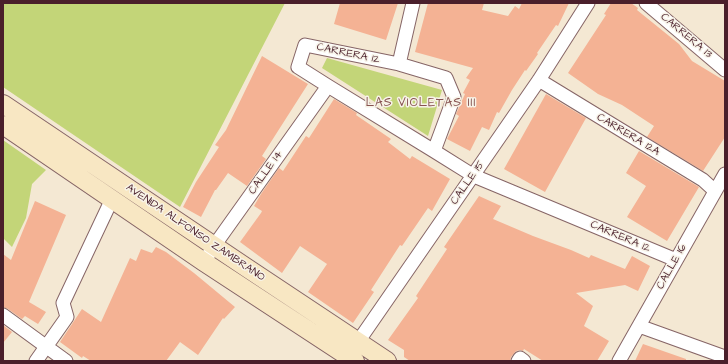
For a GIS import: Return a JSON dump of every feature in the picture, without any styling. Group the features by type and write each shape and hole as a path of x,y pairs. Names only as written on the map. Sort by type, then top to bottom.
{"street":[{"path":"399,64 413,3"},
{"name":"CALLE 15","path":"350,360 358,342 474,176 539,80 588,3"},
{"name":"CARRERA 13","path":"646,3 725,70"},
{"name":"CARRERA 12","path":"434,151 454,97 446,78 399,64 305,45 298,67 474,176 676,260"},
{"name":"CARRERA 12A","path":"539,80 703,180 715,191"},
{"name":"CALLE 14","path":"204,262 328,86"},
{"name":"AVENIDA ALFONSO ZAMBRANO","path":"3,104 387,361"},
{"name":"AVENIDA ALFONSO ZAMBRANO","path":"3,125 350,360"},
{"name":"CALLE 16","path":"619,361 725,174"},
{"path":"36,361 67,317 63,303 112,199"},
{"path":"3,315 66,361"},
{"path":"639,326 725,357"}],"green space":[{"path":"3,3 285,3 180,207 3,87"},
{"path":"327,58 442,90 428,136 322,68"},
{"path":"3,140 46,170 32,184 26,218 12,247 3,238"}],"building":[{"path":"340,3 398,3 386,40 334,24"},
{"path":"428,3 484,3 482,10 508,16 515,6 519,9 522,3 569,3 558,26 556,25 537,53 538,54 526,71 525,70 499,113 497,112 489,130 482,127 470,151 447,139 459,116 456,114 465,94 463,93 470,80 466,78 473,68 415,52"},
{"path":"611,3 631,3 638,8 637,10 679,44 692,61 725,81 725,137 703,171 647,137 654,126 622,105 598,94 568,73 606,15 604,14"},
{"path":"262,56 308,84 262,156 266,159 247,186 228,173 215,190 201,217 183,207 196,182 219,147 215,145 226,130"},
{"path":"546,94 586,118 545,192 504,169"},
{"path":"334,99 357,113 356,115 391,139 388,142 410,159 412,156 450,179 432,211 428,208 402,246 400,245 371,290 374,292 353,323 308,292 327,264 300,246 282,273 240,242 262,211 254,206 261,194 279,168 283,171 306,136 309,138"},
{"path":"639,151 699,187 667,241 627,217 646,186 626,173"},
{"path":"479,196 501,206 493,219 533,236 589,258 591,255 625,269 632,256 650,266 638,291 625,285 576,293 593,306 584,326 609,341 597,361 543,361 524,349 523,351 516,351 511,357 510,361 410,361 404,357 404,350 388,340 418,298 416,296 447,249 444,247"},
{"path":"35,201 66,215 29,302 46,312 38,324 25,316 22,319 3,307 3,254 11,260"},
{"path":"156,247 166,252 194,273 235,307 224,319 223,318 198,355 180,342 166,361 91,361 83,356 82,358 60,342 82,309 101,322 130,258 136,261 141,249 152,253"},
{"path":"3,325 12,332 3,343"},
{"path":"643,344 686,359 686,361 635,361"}],"district":[{"name":"LAS VIOLETAS III","path":"421,103"}]}
